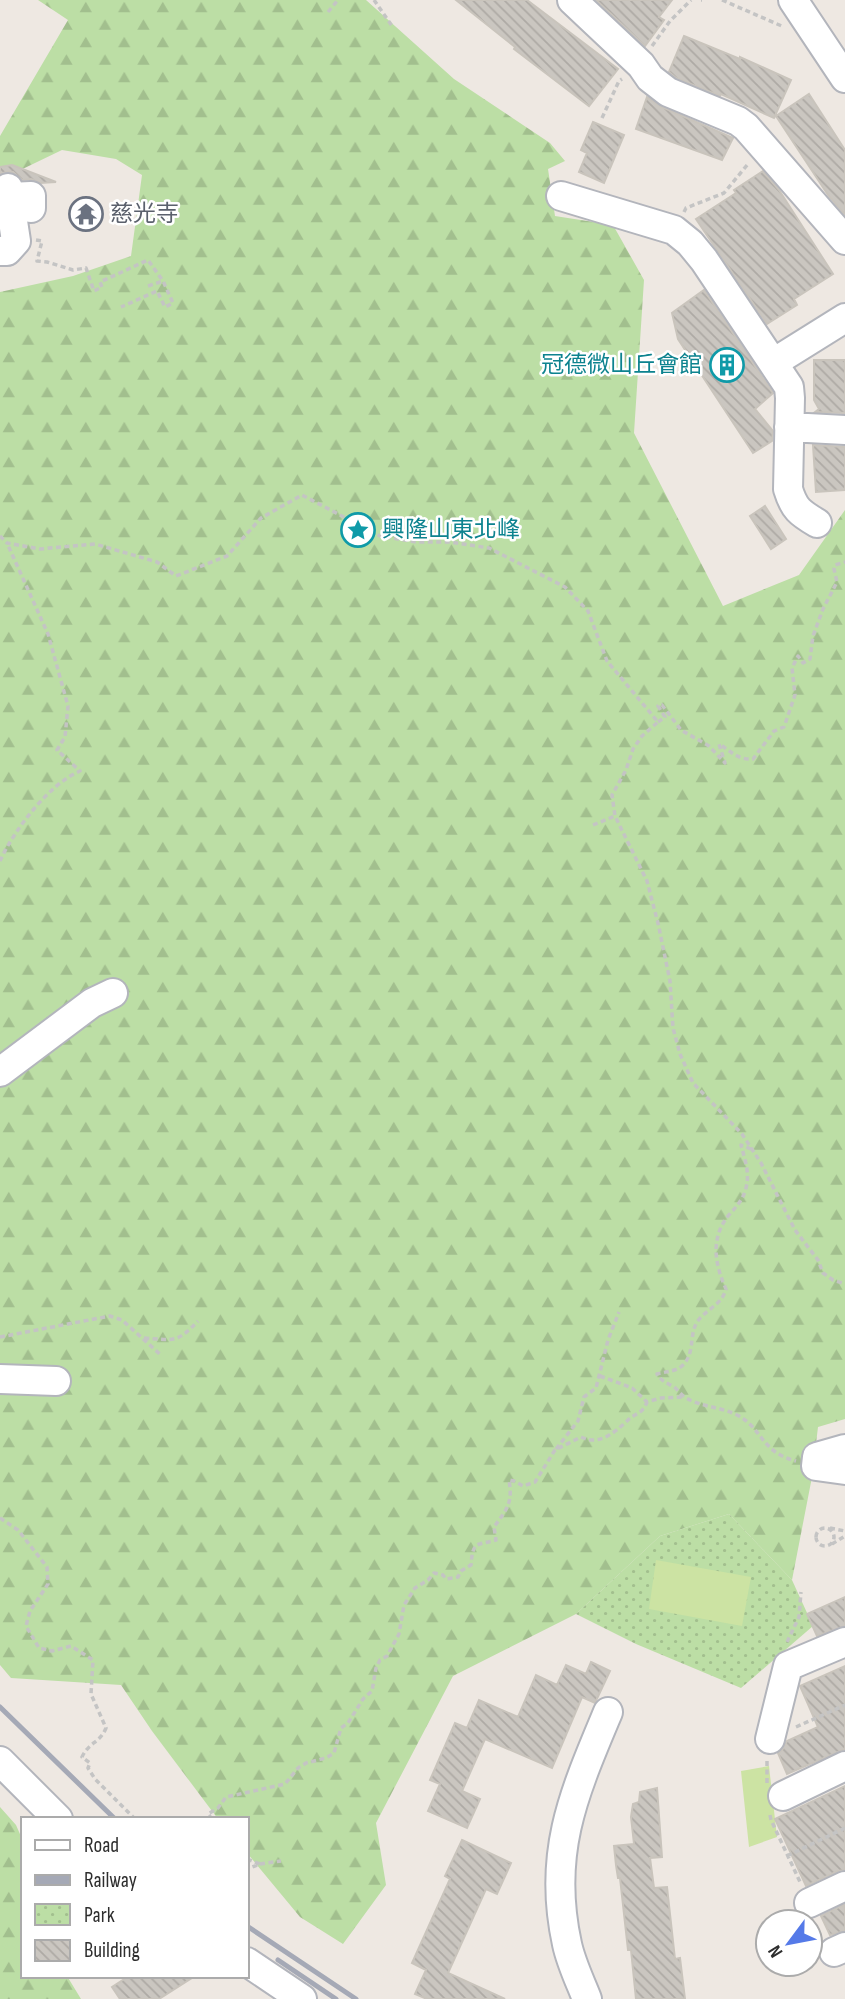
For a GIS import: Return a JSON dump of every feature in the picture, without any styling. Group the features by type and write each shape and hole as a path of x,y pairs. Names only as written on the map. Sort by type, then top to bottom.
{"street":[{"path":"572,0 641,65 650,78 668,92 738,121 845,240"},
{"path":"793,0 845,78"},
{"path":"561,196 674,230 690,243 704,260 789,387 788,489 792,503 800,513 817,523"},
{"path":"0,251 7,251 16,242 16,198"},
{"path":"773,363 845,318"},
{"path":"789,427 845,430"},
{"path":"0,1072 92,1003 113,993"},
{"path":"0,1379 56,1381"},
{"path":"845,1449 817,1457 816,1466 845,1470"},
{"path":"770,1739 788,1666 845,1642"},
{"path":"587,1999 567,1945 561,1908 560,1870 565,1829 577,1786 608,1712"},
{"path":"0,1762 56,1817"},
{"path":"773,1796 845,1766"},
{"path":"810,1903 845,1886"},
{"path":"248,1963 302,1999"}],"path":[{"path":"328,12 338,0"},
{"path":"374,0 393,26"},
{"path":"722,0 786,28"},
{"path":"674,230 686,208 724,193 762,146"},
{"path":"34,240 42,241 37,261 73,270 86,268 94,291 102,287 100,282 148,260 163,281 173,303 164,307 157,291 121,307"},
{"path":"148,286 163,281"},
{"path":"7,543 40,548 95,544 157,562 176,576 227,556 261,518 302,495 380,536 489,548 565,587 588,611 607,661 658,722"},
{"path":"0,536 7,543 48,634 68,706 65,737 57,750 80,771 67,776 25,818 0,861"},
{"path":"845,562 835,565 837,582 813,636 810,659 803,663 797,656 792,668 795,695 784,727 774,731 752,759 729,753 719,744 725,762 709,746 681,730 662,705 658,706 665,717 642,736 633,749 626,770 612,795 615,816 647,881 659,923 670,981 673,1028 680,1054 693,1083 742,1134 761,1163 795,1230 818,1260 823,1273 832,1280 845,1284"},
{"path":"593,825 615,816"},
{"path":"752,1150 741,1145 748,1168 747,1186 741,1202 719,1232 716,1252 718,1270 726,1289 724,1298 698,1319 689,1357 681,1367 672,1372 657,1374 684,1397 727,1410 744,1419 771,1450 785,1458"},
{"path":"209,1817 208,1814 218,1808 226,1797 285,1784 298,1768 334,1753 341,1728 348,1723 363,1699 372,1691 376,1668 380,1660 387,1656 399,1634 404,1605 415,1588 434,1573 443,1575 446,1579 458,1577 471,1565 472,1551 480,1543 496,1540 494,1527 512,1496 509,1480 523,1486 535,1482 578,1421 584,1397 596,1388 608,1340 619,1312"},
{"path":"0,1337 110,1316 122,1320 162,1356"},
{"path":"142,1338 172,1340 182,1337 198,1321"},
{"path":"600,1376 632,1388 648,1402"},
{"path":"555,1450 581,1437 589,1442 604,1438 643,1411 648,1402 661,1398 684,1397"},
{"path":"0,1518 18,1530 47,1567 48,1584 30,1611 26,1626 39,1648 52,1651 71,1646 93,1660 91,1694 106,1728 102,1738 86,1750 82,1757 90,1763 88,1768 95,1779 133,1817"},
{"path":"822,1528 845,1534 830,1545 822,1546 816,1540 817,1531 822,1528"},
{"path":"828,1528 834,1536 830,1545"},
{"path":"810,1903 771,1820 773,1796 766,1773 770,1739 845,1705"},
{"path":"787,1856 845,1828"},
{"path":"248,1859 260,1864"},
{"path":"248,1869 281,1861"}],"green space":[{"path":"38,0 366,0 454,79 550,143 565,161 548,169 555,216 613,225 644,280 634,433 723,606 799,575 845,510 845,1419 818,1427 812,1477 792,1580 729,1514 660,1536 576,1614 453,1676 376,1823 386,1885 343,1944 300,1917 248,1854 248,1817 216,1817 121,1685 11,1678 0,1665 0,292 73,276 131,256 142,175 116,159 62,150 8,176 0,170 0,136 68,20"},
{"path":"729,1514 792,1580 813,1626 741,1688 636,1644 576,1614 660,1536"},
{"path":"656,1560 751,1577 742,1626 649,1609"},
{"path":"769,1766 777,1837 749,1847 741,1771"},
{"path":"0,1807 16,1825 21,1836 21,1978 68,1978 81,1999 0,1999"}],"building":[{"path":"456,0 527,0 618,69 589,106 514,49 515,47"},
{"path":"596,0 672,0 659,17 664,20 645,46"},
{"path":"684,36 791,80 774,118 721,94 720,96 676,78 669,72"},
{"path":"809,94 845,150 845,215 828,195 776,116"},
{"path":"647,97 662,107 733,138 722,160 636,129"},
{"path":"593,122 624,135 604,183 579,172 587,153 581,150"},
{"path":"12,165 56,182 22,180 13,172 0,174 0,167"},
{"path":"763,171 779,190 833,274 794,299 797,305 767,324 696,219 736,193 734,190"},
{"name":"冠德微山丘會館","path":"704,290 773,393 755,409 773,431 772,441 753,453 678,339 672,313"},
{"path":"814,360 845,360 845,413 815,412 819,409 814,400"},
{"path":"813,445 845,447 845,490 816,492"},
{"path":"765,506 786,539 771,549 750,516"},
{"path":"845,1597 845,1626 817,1636 807,1614"},
{"path":"591,1662 610,1671 595,1703 582,1697 552,1768 485,1739 462,1791 480,1799 467,1828 428,1811 440,1784 430,1780 455,1723 467,1728 479,1700 518,1717 536,1675 557,1685 566,1665 586,1674"},
{"path":"845,1666 845,1749 787,1774 778,1753 787,1741 818,1727 800,1686"},
{"path":"845,1786 845,1870 806,1886 775,1819"},
{"path":"657,1788 662,1857 650,1858 654,1888 667,1887 675,1959 680,1958 685,1999 636,1999 631,1950 628,1950 620,1878 616,1865 614,1846 634,1844 631,1817 633,1804 639,1802 640,1792"},
{"path":"462,1840 511,1863 497,1894 486,1889 448,1973 505,1999 427,1999 415,1994 426,1970 412,1963 450,1879 445,1876"},
{"path":"845,1904 845,1931 830,1935 824,1922 824,1914"},
{"path":"126,1978 192,1978 159,1999 120,1999 112,1987"}],"railway":[{"path":"0,1707 113,1817"},
{"path":"248,1927 356,1999"},
{"path":"278,1960 336,1999"}],"place":[{"name":"慈光寺","path":"86,214"},
{"name":"冠德微山丘會館","path":"727,365"},
{"name":"興隆山東北峰","path":"358,530"}]}
